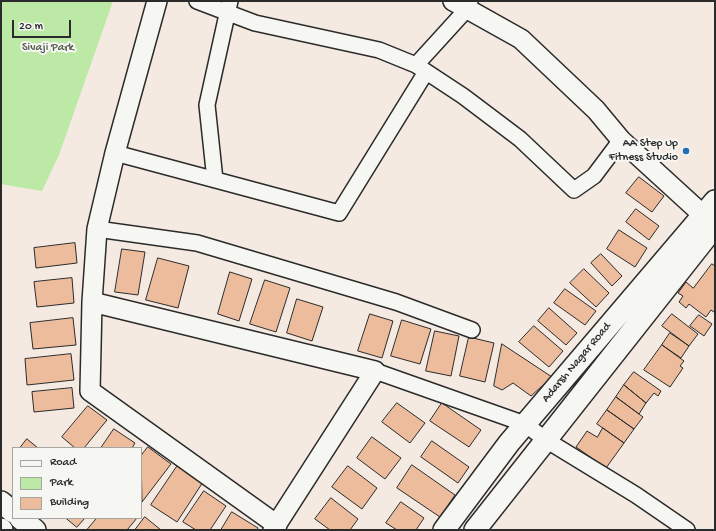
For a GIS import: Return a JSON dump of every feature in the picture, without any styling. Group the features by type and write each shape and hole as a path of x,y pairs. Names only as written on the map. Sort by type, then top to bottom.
{"main road":[{"name":"Adarsh Nagar Road","path":"444,530 525,424 713,219"},
{"name":"Adarsh Nagar Road","path":"476,530 713,219"},
{"path":"1,502 12,511"},
{"path":"21,519 35,530"}],"street":[{"path":"157,1 115,153 97,229 92,302 90,391 275,528 375,371"},
{"path":"196,1 229,7 255,23 379,50 421,69 463,96 520,139 574,190 594,176 621,140"},
{"path":"115,153 339,213 421,69 463,4 521,39 596,110 621,140 713,219"},
{"path":"215,180 207,105 229,7"},
{"path":"97,229 197,243 396,302 472,330"},
{"path":"92,302 375,371 525,424 546,440 636,495 687,530"}],"green space":[{"name":"Sivaji Park","path":"1,1 113,1 59,155 42,191 1,184"}],"building":[{"path":"639,177 664,196 652,212 626,193"},
{"path":"636,209 659,226 649,240 626,222"},
{"path":"619,230 647,248 635,267 607,249"},
{"path":"75,243 77,263 36,268 34,248"},
{"path":"122,249 145,252 138,295 115,292"},
{"path":"601,254 622,276 612,286 591,263"},
{"path":"158,258 189,266 178,308 146,300"},
{"path":"712,264 715,266 715,310 714,312 711,310 706,317 689,304 686,308 679,302 683,296 678,293 686,282 693,288"},
{"path":"584,269 609,293 596,307 570,283"},
{"path":"230,272 252,279 239,321 218,314"},
{"path":"72,278 74,303 37,307 34,282"},
{"path":"265,280 290,288 276,332 250,324"},
{"path":"565,289 596,311 585,325 554,303"},
{"path":"297,299 323,307 312,341 287,333"},
{"path":"549,308 577,333 566,345 538,321"},
{"path":"370,314 393,321 382,358 358,351"},
{"path":"672,314 698,334 689,346 662,326"},
{"path":"699,315 712,324 704,336 690,326"},
{"path":"73,318 76,345 33,349 30,323"},
{"path":"402,320 431,329 420,364 391,356"},
{"path":"534,326 563,351 549,367 519,342"},
{"path":"435,331 459,336 451,376 426,371"},
{"path":"670,333 689,346 681,358 662,345"},
{"path":"469,337 494,343 485,382 460,376"},
{"path":"502,344 552,377 531,396 513,383 502,390 494,386"},
{"path":"662,345 684,361 680,366 683,368 670,387 644,370"},
{"path":"71,354 74,380 27,385 25,359"},
{"path":"634,372 661,391 658,396 654,393 646,403 624,385"},
{"path":"624,385 646,403 639,414 616,397"},
{"path":"72,388 74,408 34,412 32,392"},
{"path":"616,397 643,417 634,429 607,410"},
{"path":"397,403 425,423 410,443 382,422"},
{"path":"442,403 481,430 469,447 430,421"},
{"path":"88,406 107,420 85,447 74,447 62,437"},
{"path":"607,410 634,429 624,443 597,424"},
{"path":"603,428 624,443 606,468 576,447 587,431 597,437"},
{"path":"114,429 135,443 133,447 102,447"},
{"path":"372,437 401,458 385,479 357,458"},
{"path":"27,439 37,447 21,447"},
{"path":"432,441 469,467 458,483 421,457"},
{"path":"148,447 171,464 142,502 142,455"},
{"path":"178,465 203,482 177,522 151,505"},
{"path":"412,465 455,495 440,517 397,488"},
{"path":"348,466 377,488 362,509 332,487"},
{"path":"204,491 226,506 210,530 196,530 183,522"},
{"path":"331,498 358,519 350,530 330,530 315,519"},
{"path":"401,502 424,518 416,530 397,530 386,523"},
{"path":"232,512 258,528 257,530 221,530"},
{"path":"145,517 161,530 135,530"},
{"path":"67,519 84,519 77,527"},
{"path":"96,519 136,519 127,530 87,530"}],"place":[{"name":"AA Step Up Fitness Studio","path":"686,151"}]}
